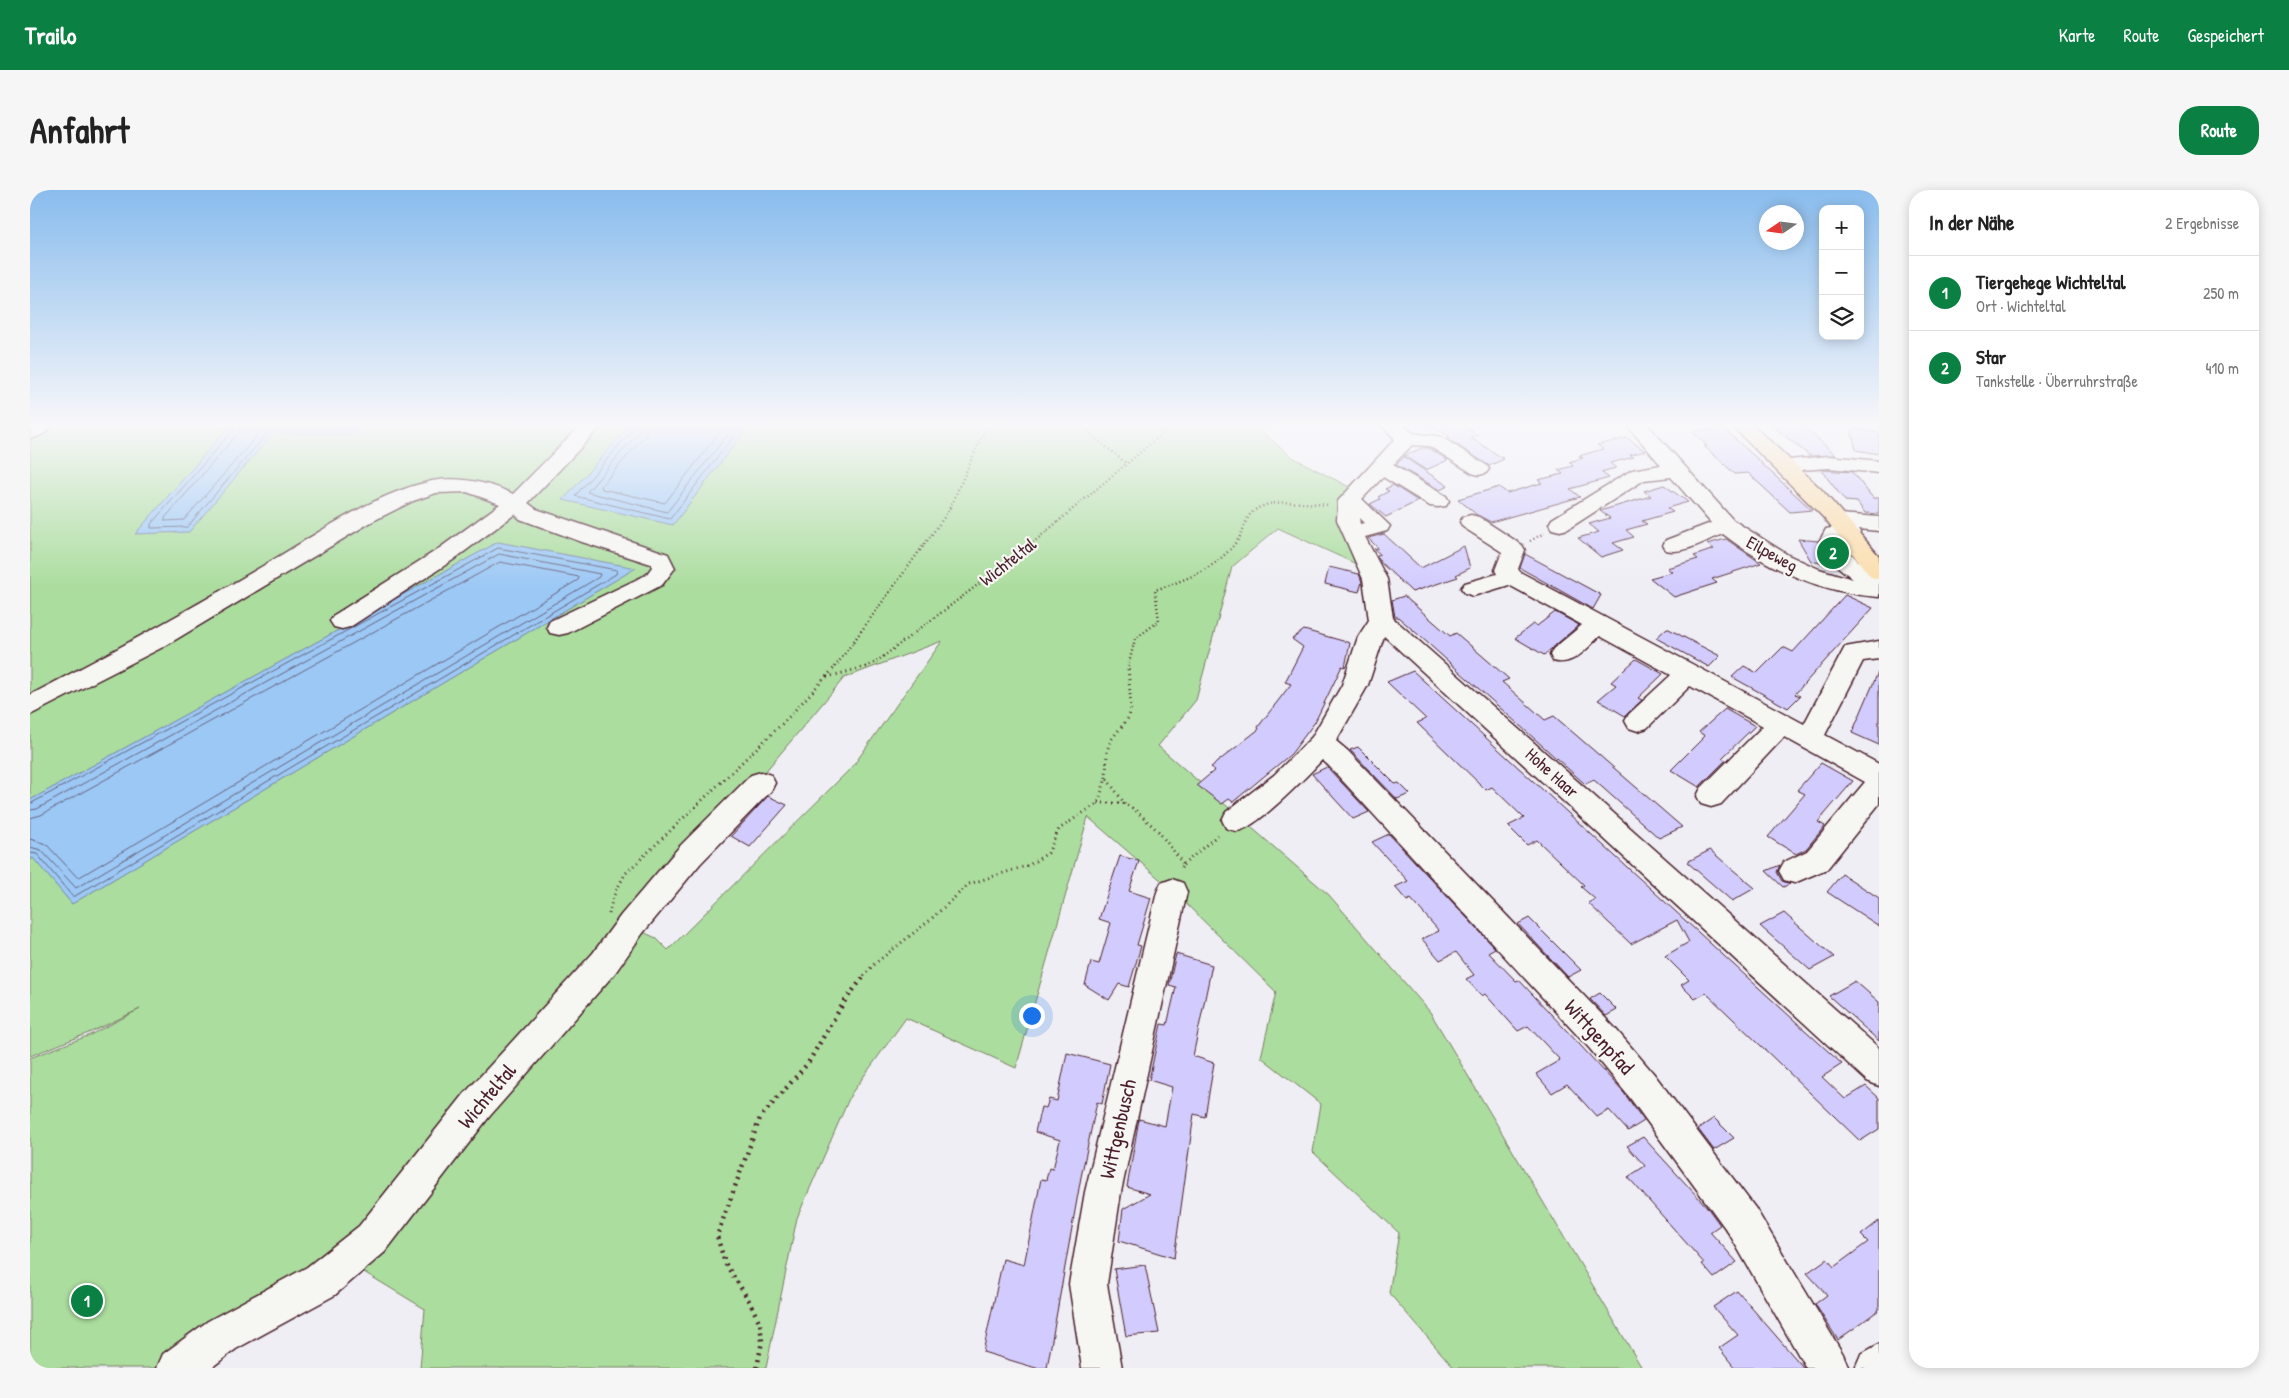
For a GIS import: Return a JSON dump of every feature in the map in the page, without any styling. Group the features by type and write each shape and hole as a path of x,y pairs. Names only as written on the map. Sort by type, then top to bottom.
{"main road":[{"path":"1797,478 1841,529 1876,580"}],"street":[{"path":"342,621 446,554 516,503 540,478"},
{"path":"1236,820 1284,783 1321,744 1355,686 1370,637 1381,622 1379,594 1375,580 1348,522 1347,505 1371,478"},
{"path":"1399,478 1438,501"},
{"path":"1560,524 1633,478"},
{"name":"Eilpeweg","path":"1683,478 1725,525 1754,544 1813,575 1844,585 1876,580"},
{"path":"30,706 156,640 365,516 405,496 434,486 467,486 494,493 516,503 528,514 619,547 651,555 660,560 664,568 654,580 558,627"},
{"path":"1347,505 1359,506 1379,526 1365,530"},
{"path":"1471,522 1514,550 1506,570 1512,577 1879,777"},
{"path":"1876,580 1838,566 1822,541 1841,529 1879,524"},
{"path":"1674,545 1725,525"},
{"path":"1473,588 1512,577"},
{"name":"Hohe Haar","path":"1381,622 1399,634 1879,1070"},
{"path":"1562,656 1599,624"},
{"path":"1810,740 1854,653 1879,650"},
{"path":"1638,720 1688,673"},
{"path":"1710,796 1782,724"},
{"name":"Wittgenpfad","path":"1321,744 1338,758 1595,1030 1642,1086 1743,1222 1829,1368"},
{"name":"Wichteltal","path":"178,1368 222,1336 321,1281 372,1239 477,1105 604,963 618,943 690,855 761,782"},
{"path":"1794,871 1817,860 1879,784"},
{"name":"Wittgenbusch","path":"1102,1368 1088,1284 1103,1192 1177,879"},
{"path":"1875,1368 1879,1364"}],"path":[{"path":"618,943 608,914 612,897 625,874 701,804 827,677 871,621 948,512 963,478"},
{"name":"Wichteltal","path":"827,677 864,668 876,662 1029,546 1109,478"},
{"path":"1098,803 1106,778 1107,751 1111,740 1129,717 1131,708 1127,670 1135,639 1159,621 1155,590 1196,576 1220,558 1238,540 1247,516 1264,505 1297,502 1347,505"},
{"path":"1514,550 1560,524"},
{"path":"1106,778 1125,804 1152,826 1177,879 1208,842 1236,820"},
{"path":"757,1368 763,1338 758,1316 731,1276 718,1250 717,1236 760,1118 808,1062 844,1002 873,965 929,921 969,884 1029,865 1048,853 1059,829 1098,803 1125,804"}],"green space":[{"path":"30,478 1332,478 1353,489 1356,564 1278,528 1232,567 1196,700 1158,746 1329,895 1430,1012 1642,1368 1454,1368 1389,1293 1399,1233 1313,1152 1321,1104 1261,1057 1276,992 1170,888 1088,817 1016,1068 906,1018 851,1094 797,1218 766,1368 420,1368 425,1309 349,1263 171,1368 30,1368 30,1058 90,1035 140,1009 91,1032 30,1056","holes":["942,641 853,766 668,950 656,938 619,921 759,779 844,678"]}],"water":[{"path":"184,478 235,478 189,532 135,534"},
{"path":"583,478 709,478 673,525 563,500"},
{"path":"498,542 636,568 72,904 33,858 30,859 30,800"}],"building":[{"path":"1419,478 1436,478 1448,486 1440,490"},
{"path":"1546,478 1609,478 1570,489 1580,497 1491,522 1477,515 1458,499 1499,487 1507,493 1542,483 1538,480"},
{"path":"1753,478 1777,478 1812,510 1790,512"},
{"path":"1827,478 1857,478 1873,498 1879,498 1879,514 1865,513 1857,502 1845,501"},
{"path":"1393,485 1418,501 1386,517 1370,504 1380,499 1378,497 1389,491 1385,489"},
{"path":"1664,485 1688,502 1667,508 1673,512 1642,521 1647,524 1626,530 1634,537 1613,543 1623,550 1601,557 1578,538 1599,532 1589,524 1610,518 1600,511 1651,496 1644,491"},
{"path":"1384,534 1421,568 1464,546 1470,568 1456,575 1458,577 1412,592 1380,562 1377,555 1380,554 1374,549 1378,548 1368,538"},
{"path":"1726,539 1761,563 1712,579 1717,583 1674,597 1650,578 1672,572 1667,568 1698,559 1694,556 1714,549 1707,544"},
{"path":"1798,539 1818,541 1834,566 1811,561"},
{"path":"1525,554 1601,595 1593,609 1520,568"},
{"path":"1329,567 1359,574 1362,582 1359,592 1325,584"},
{"path":"1845,595 1873,608 1795,694 1800,696 1788,708 1732,677 1744,666 1757,673 1783,647 1793,652"},
{"path":"1404,596 1450,636 1456,633 1509,679 1502,682 1545,720 1554,716 1682,827 1659,838 1594,780 1585,784 1421,637 1398,617 1395,617 1392,600"},
{"path":"1555,612 1579,625 1544,655 1515,638 1533,624 1537,626"},
{"path":"1667,628 1720,656 1709,667 1656,638"},
{"path":"1304,630 1350,643 1345,667 1342,666 1315,722 1291,754 1233,802 1229,799 1222,804 1197,785 1215,770 1211,767 1259,729 1258,727 1291,684 1285,682 1303,647 1292,639"},
{"path":"1636,659 1663,674 1638,698 1642,700 1625,716 1598,700 1616,685 1611,682"},
{"path":"1879,670 1879,745 1852,733"},
{"path":"1413,671 1842,1064 1822,1077 1845,1099 1866,1086 1879,1098 1879,1129 1860,1141 1706,993 1695,999 1681,985 1689,980 1665,956 1689,942 1677,920 1631,944 1588,903 1595,899 1581,887 1584,885 1537,840 1527,845 1508,826 1524,818 1492,787 1486,790 1417,723 1426,719 1387,682"},
{"path":"1725,709 1755,726 1722,758 1726,760 1699,787 1671,770 1705,736 1699,732"},
{"path":"1358,747 1395,784 1399,783 1410,794 1397,799 1350,750"},
{"path":"1821,763 1853,781 1818,822 1825,826 1806,849 1796,854 1768,837 1805,794 1797,790"},
{"path":"1327,767 1369,812 1353,819 1312,774"},
{"path":"768,796 787,805 750,847 731,836"},
{"path":"1389,834 1495,948 1488,952 1516,981 1519,980 1580,1045 1624,1093 1644,1121 1628,1131 1609,1110 1597,1117 1567,1084 1552,1093 1536,1074 1560,1060 1528,1026 1518,1031 1485,994 1482,996 1466,979 1474,975 1456,952 1440,960 1422,939 1439,931 1411,899 1407,901 1395,887 1408,881 1372,842"},
{"path":"1710,850 1755,888 1732,901 1687,862"},
{"path":"1120,856 1139,861 1129,891 1151,898 1137,945 1141,946 1129,987 1119,984 1109,1000 1085,985 1091,962 1099,964 1111,923 1099,919"},
{"path":"1780,865 1777,872 1782,881 1790,884 1783,887 1766,871"},
{"path":"1842,874 1879,898 1879,926 1827,892"},
{"path":"1784,913 1834,957 1810,970 1760,926"},
{"path":"1529,918 1581,970 1568,977 1518,924"},
{"path":"1176,954 1212,965 1193,1056 1214,1063 1205,1117 1194,1114 1174,1258 1119,1241 1123,1209 1150,1194 1127,1187 1139,1119 1165,1126 1172,1087 1149,1080 1161,1024 1167,1025 1176,987 1169,985"},
{"path":"1855,981 1879,1002 1879,1041 1829,996"},
{"path":"1600,993 1617,1010 1606,1016 1590,999"},
{"path":"1067,1053 1110,1064 1102,1104 1097,1102 1081,1177 1047,1368 1036,1368 983,1352 1003,1259 1024,1265 1041,1179 1046,1180 1049,1168 1053,1169 1060,1140 1035,1132 1041,1107 1046,1108 1049,1099 1057,1101"},
{"path":"1714,1118 1734,1138 1714,1150 1698,1129"},
{"path":"1643,1137 1707,1207 1720,1225 1710,1232 1737,1262 1714,1278 1702,1264 1704,1263 1628,1177 1645,1166 1627,1146"},
{"path":"1879,1221 1879,1310 1838,1340 1815,1304 1827,1295 1807,1273 1827,1259 1834,1267 1868,1242 1861,1235"},
{"path":"1145,1265 1159,1333 1126,1336 1114,1269"},
{"path":"1737,1291 1804,1368 1735,1368 1719,1348 1738,1335 1713,1307"}],"place":[{"name":"Star","path":"1833,553"},
{"name":"Tiergehege Wichteltal","path":"87,1301"}]}
